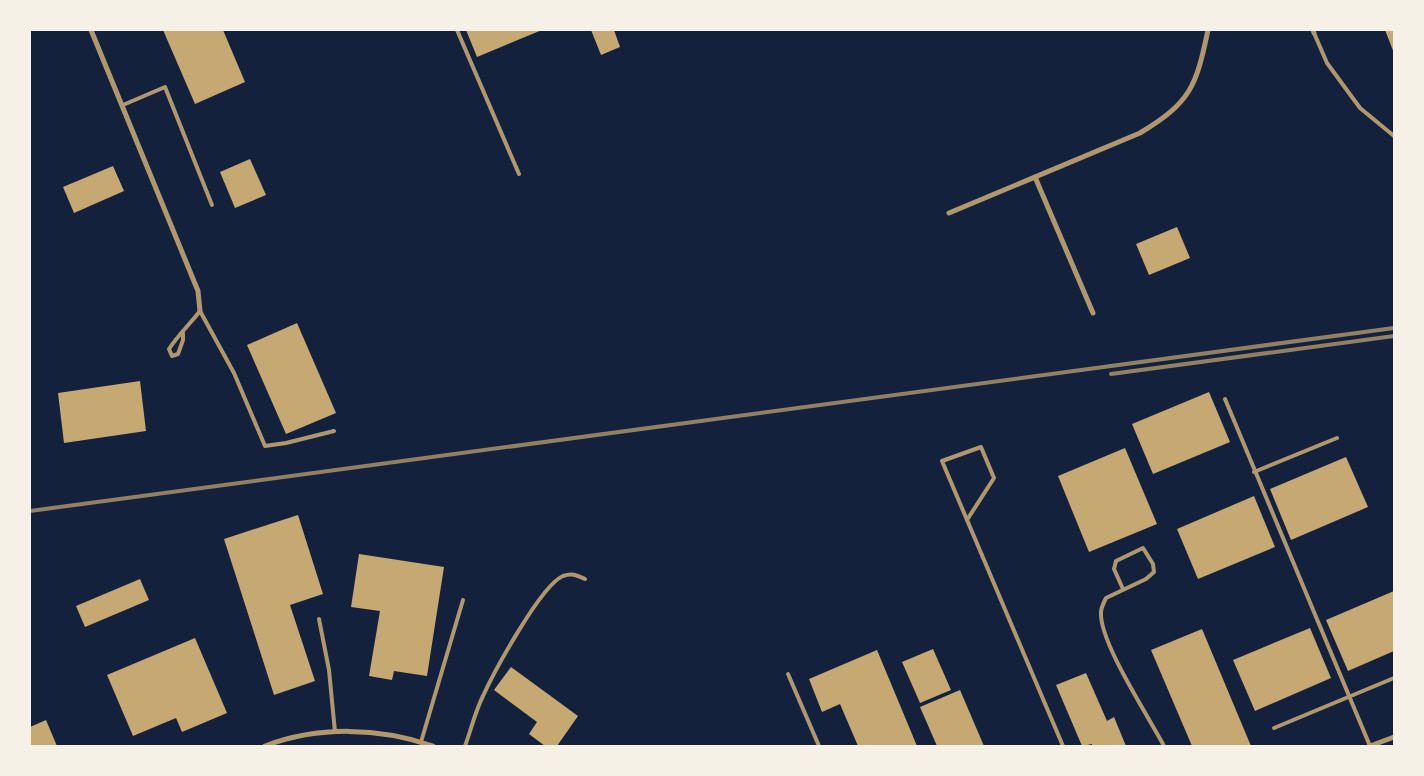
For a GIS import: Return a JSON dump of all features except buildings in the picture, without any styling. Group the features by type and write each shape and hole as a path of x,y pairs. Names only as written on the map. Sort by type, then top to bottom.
{"street":[{"path":"91,30 198,291 200,311"},
{"path":"948,213 1140,133 1168,116 1188,95 1201,66 1208,30"},
{"path":"1035,177 1093,313"},
{"path":"264,746 310,733 335,732 382,734 433,746"},
{"path":"1370,746 1394,737"}],"lane":[{"path":"457,30 519,174"},
{"path":"1314,32 1327,63 1360,108 1394,136"},
{"path":"123,105 165,87 212,205"},
{"path":"183,332 184,340 178,354 172,356 169,349 177,336 183,332 200,311 234,373 265,446 286,443 334,430"},
{"path":"1225,399 1370,746"},
{"path":"1254,472 1337,438"},
{"path":"967,520 994,478 981,447 942,461 967,520 1063,746"},
{"path":"1123,589 1114,569 1116,561 1143,548 1153,564 1154,572 1146,579 1106,598 1101,612 1103,627 1120,667 1164,746"},
{"path":"465,746 482,697 528,616 553,584 561,577 573,574 585,579"},
{"path":"421,742 463,600"},
{"path":"319,619 330,670 335,732"},
{"path":"788,674 820,746"},
{"path":"1274,728 1394,678"}],"railway":[{"path":"30,511 1394,328"},
{"path":"1111,374 1394,336"}]}
